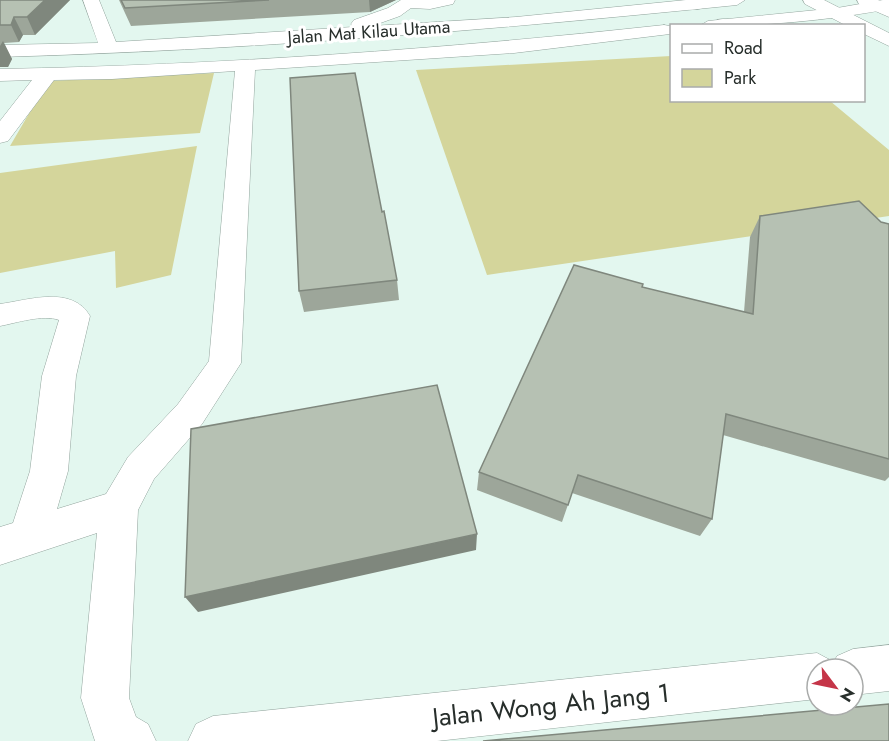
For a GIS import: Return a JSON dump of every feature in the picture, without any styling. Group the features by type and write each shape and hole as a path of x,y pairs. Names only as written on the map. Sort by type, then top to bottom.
{"street":[{"path":"91,0 109,48"},
{"path":"335,34 394,12 408,2 430,4 447,0"},
{"name":"Jalan Mat Kilau Utama","path":"0,51 109,48 516,22 737,0"},
{"path":"811,0 858,24"},
{"path":"725,24 837,13 880,6"},
{"path":"516,22 594,24 601,25 603,29 590,34 530,45"},
{"path":"865,28 889,40"},
{"name":"Jalan Mat Kilau Utama","path":"0,75 47,75 245,64 530,45 670,30"},
{"path":"865,42 889,52"},
{"path":"124,738 105,698 119,508 141,468 190,414 225,363 245,64"},
{"path":"0,136 47,75"},
{"path":"0,315 36,309 61,308 75,316 59,376 49,471 14,541"},
{"path":"14,541 119,508"},
{"path":"865,671 889,668"},
{"name":"Jalan Wong Ah Jang 1","path":"213,741 805,677"}],"green space":[{"path":"670,56 670,102 831,102 889,150 889,216 487,275 416,70"},
{"path":"214,73 200,133 10,146 48,81"},
{"path":"197,146 171,275 116,288 115,251 0,273 0,173"}],"building":[{"path":"0,0 45,0 27,17 14,17 11,25 0,25"},
{"path":"121,0 269,0 125,8"},
{"path":"355,73 397,280 299,291 290,78"},
{"path":"859,201 881,222 889,224 889,459 726,414 712,519 578,475 568,505 479,472 574,265 643,284 642,287 753,314 760,216"},
{"path":"437,385 477,534 185,597 191,429"},
{"path":"889,704 889,741 483,741 805,712 805,717 865,717 865,706"}]}
